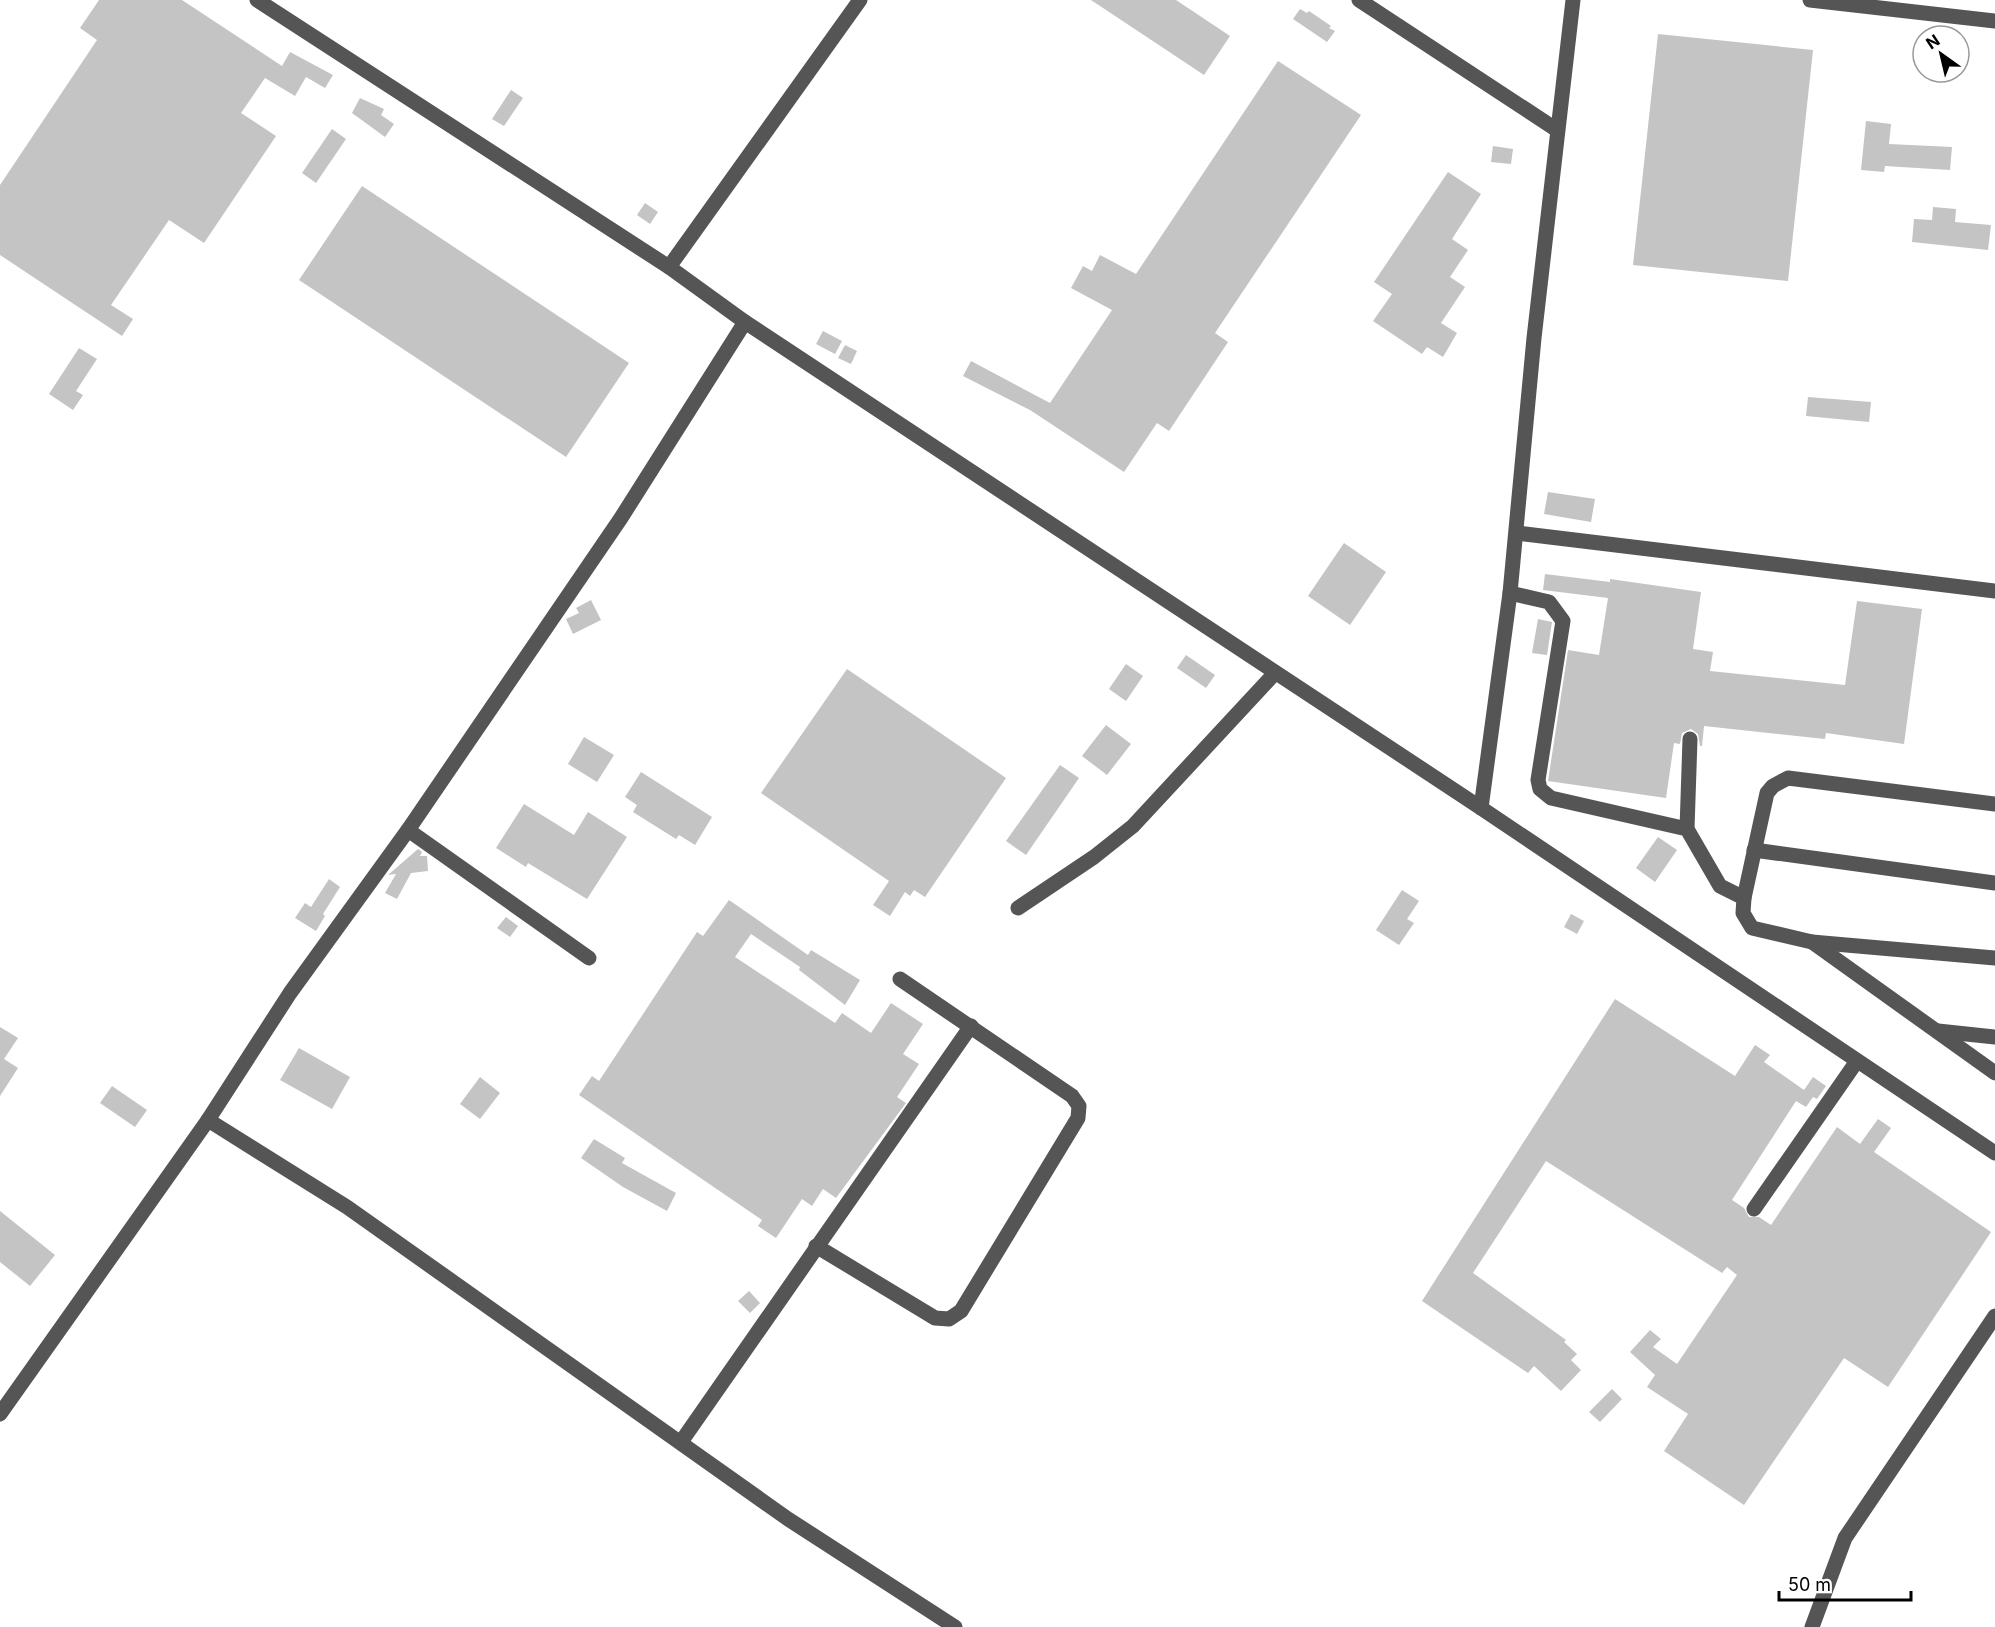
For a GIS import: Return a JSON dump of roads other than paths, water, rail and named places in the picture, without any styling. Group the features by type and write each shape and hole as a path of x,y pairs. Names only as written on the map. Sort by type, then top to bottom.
{"street":[{"path":"257,0 669,267 745,322 1481,808 1993,1152 1995,1135"},
{"path":"669,267 860,0"},
{"path":"1359,0 1557,130"},
{"path":"1481,808 1517,533 1534,339 1573,0"},
{"path":"1810,0 1995,21"},
{"path":"0,1414 208,1120 290,993 408,830 621,518 745,322"},
{"path":"1517,533 1995,591"},
{"path":"1510,593 1550,602 1563,621 1538,780 1540,789 1551,798 1687,829"},
{"path":"1018,908 1094,857 1133,826 1275,673"},
{"path":"1690,739 1687,829 1720,886 1744,898"},
{"path":"1995,804 1788,778 1773,786 1767,793 1744,898 1743,914 1752,928 1812,942 1995,958"},
{"path":"408,830 589,958"},
{"path":"1754,850 1995,883"},
{"path":"1812,942 1995,1073"},
{"path":"816,1246 935,1318 949,1319 961,1311 1078,1118 1079,1106 1072,1096 900,979"},
{"path":"681,1442 971,1026"},
{"path":"1936,1031 1995,1036"},
{"path":"1754,1209 1857,1061"},
{"path":"208,1120 347,1207 788,1520 955,1627"},
{"path":"1812,1627 1845,1538 1995,1316"}]}
